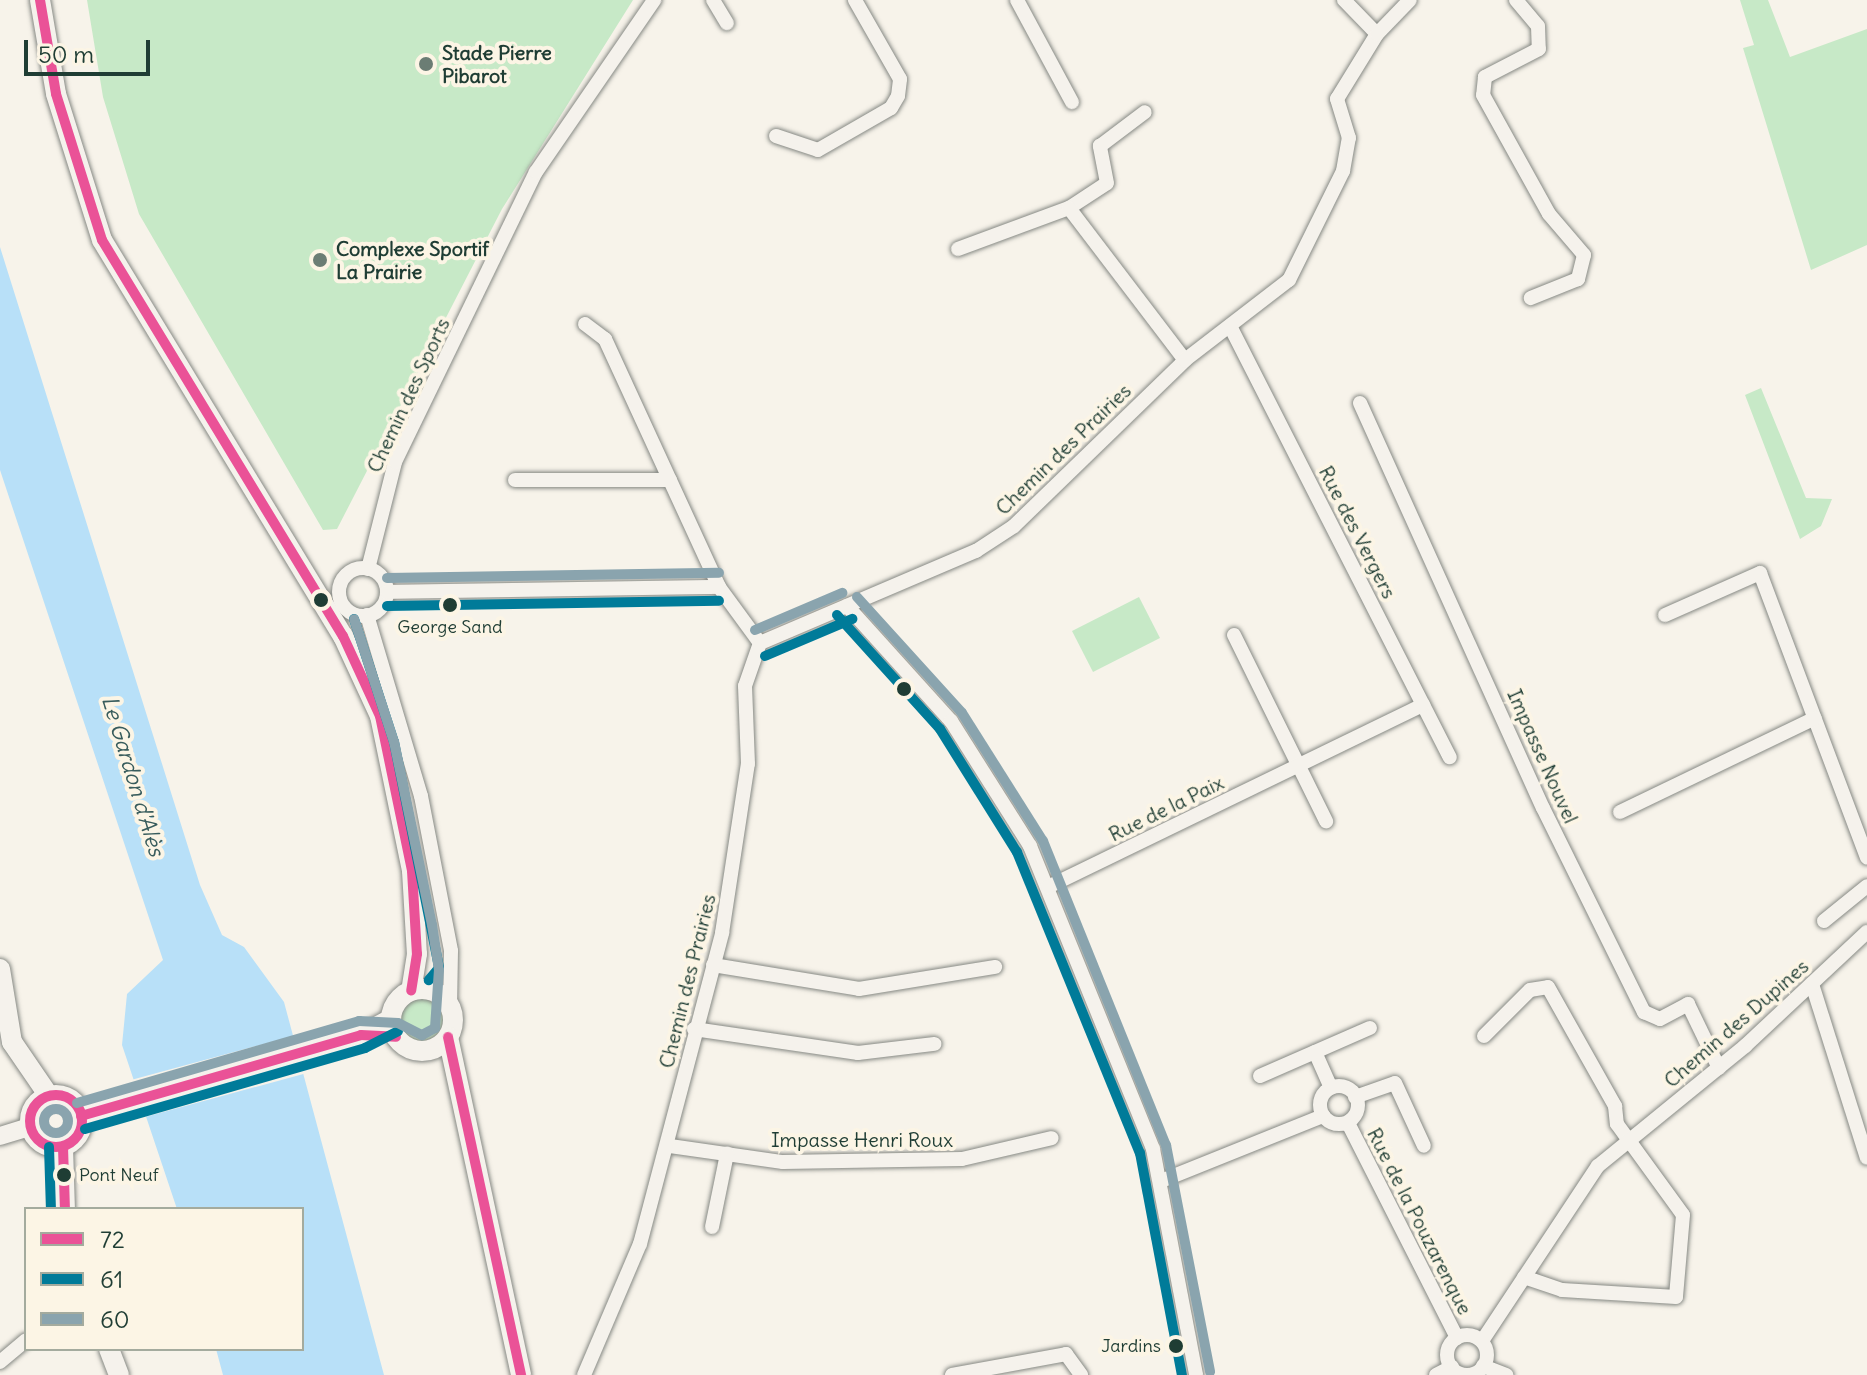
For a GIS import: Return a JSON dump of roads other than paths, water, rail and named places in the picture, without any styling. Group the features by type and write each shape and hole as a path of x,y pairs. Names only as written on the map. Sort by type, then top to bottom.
{"main road":[{"path":"40,0 56,94 97,229 364,678 387,743 412,871 417,954 435,992 440,1043 455,1065 521,1375"},
{"path":"0,969 12,1042 49,1096"},
{"path":"81,1116 394,1028 435,992"},
{"path":"394,1028 412,1049 440,1043"},
{"path":"49,1096 66,1097 81,1116 76,1138 63,1147 46,1146 30,1127 31,1111 49,1096"},
{"path":"63,1147 65,1207"},
{"path":"110,1351 119,1375"}],"street":[{"name":"Chemin des Sports","path":"368,569 395,462 536,172 654,0"},
{"path":"713,0 727,23"},
{"path":"776,136 818,150 891,108 898,96 900,79 855,0"},
{"path":"1017,0 1072,102"},
{"path":"1344,0 1377,34"},
{"name":"Chemin des Prairies","path":"584,1375 640,1244 670,1146 694,1029 713,965 739,852 748,764 745,686 760,643 976,551 1014,526 1185,360 1289,280 1343,171 1349,138 1337,99 1377,34 1410,0"},
{"path":"1516,0 1538,26 1539,49 1485,77 1483,95 1549,214 1584,255 1578,279 1531,298"},
{"path":"958,249 1069,208 1107,183 1100,146 1145,112"},
{"path":"1069,208 1185,360"},
{"path":"585,324 605,339 719,587 760,643"},
{"name":"Rue des Vergers","path":"1230,326 1450,757"},
{"name":"Impasse Nouvel","path":"1360,403 1543,808 1644,1012 1660,1019 1688,1004 1719,1068"},
{"path":"515,480 670,480"},
{"path":"367,615 347,609 339,589 352,571 368,569 387,592"},
{"path":"1665,615 1760,573 1867,858"},
{"path":"367,615 387,592 719,587"},
{"path":"847,606 951,721 1048,887 1100,1003 1161,1181 1196,1375"},
{"path":"367,615 408,738 451,951 435,992"},
{"path":"1234,635 1301,764 1326,821"},
{"name":"Rue de la Paix","path":"1048,887 1423,705"},
{"path":"1620,812 1815,718"},
{"path":"1824,921 1867,886"},
{"name":"Chemin des Dupines","path":"1482,1341 1575,1194 1628,1141 1719,1068 1867,932"},
{"path":"713,965 859,989 995,967"},
{"path":"1812,984 1867,1158"},
{"path":"1484,1036 1530,990 1548,987 1628,1141 1683,1215 1676,1297 1562,1290 1524,1277"},
{"path":"1260,1076 1370,1028"},
{"path":"694,1029 858,1053 934,1044"},
{"path":"1161,1181 1323,1116 1348,1123 1356,1115 1355,1097 1331,1088 1315,1052"},
{"name":"Rue de la Pouzarenque","path":"1355,1097 1395,1083 1424,1146"},
{"path":"1323,1116 1319,1105 1331,1088"},
{"name":"Rue de la Pouzarenque","path":"1348,1123 1457,1338"},
{"path":"0,1136 30,1127"},
{"name":"Impasse Henri Roux","path":"670,1146 783,1162 962,1159 1052,1138"},
{"path":"712,1227 727,1154"},
{"path":"1452,1367 1448,1348 1457,1338 1482,1341 1479,1371"},
{"path":"0,1362 24,1342"},
{"path":"952,1375 1066,1354 1081,1375"},
{"path":"1436,1375 1452,1367 1506,1375"}],"water":[{"name":"Le Gardon d'Alès","path":"0,247 200,885 222,935 244,947 284,1002 384,1375 223,1375 217,1351 304,1351 304,1207 176,1207 122,1045 127,994 163,960 0,470"}],"place":[{"name":"Stade Pierre Pibarot","path":"426,64"},
{"name":"Complexe Sportif La Prairie","path":"320,260"},
{"name":"George Sand","path":"450,605"},
{"name":"Pont Neuf","path":"64,1175"},
{"name":"Jardins","path":"1176,1346"}]}
